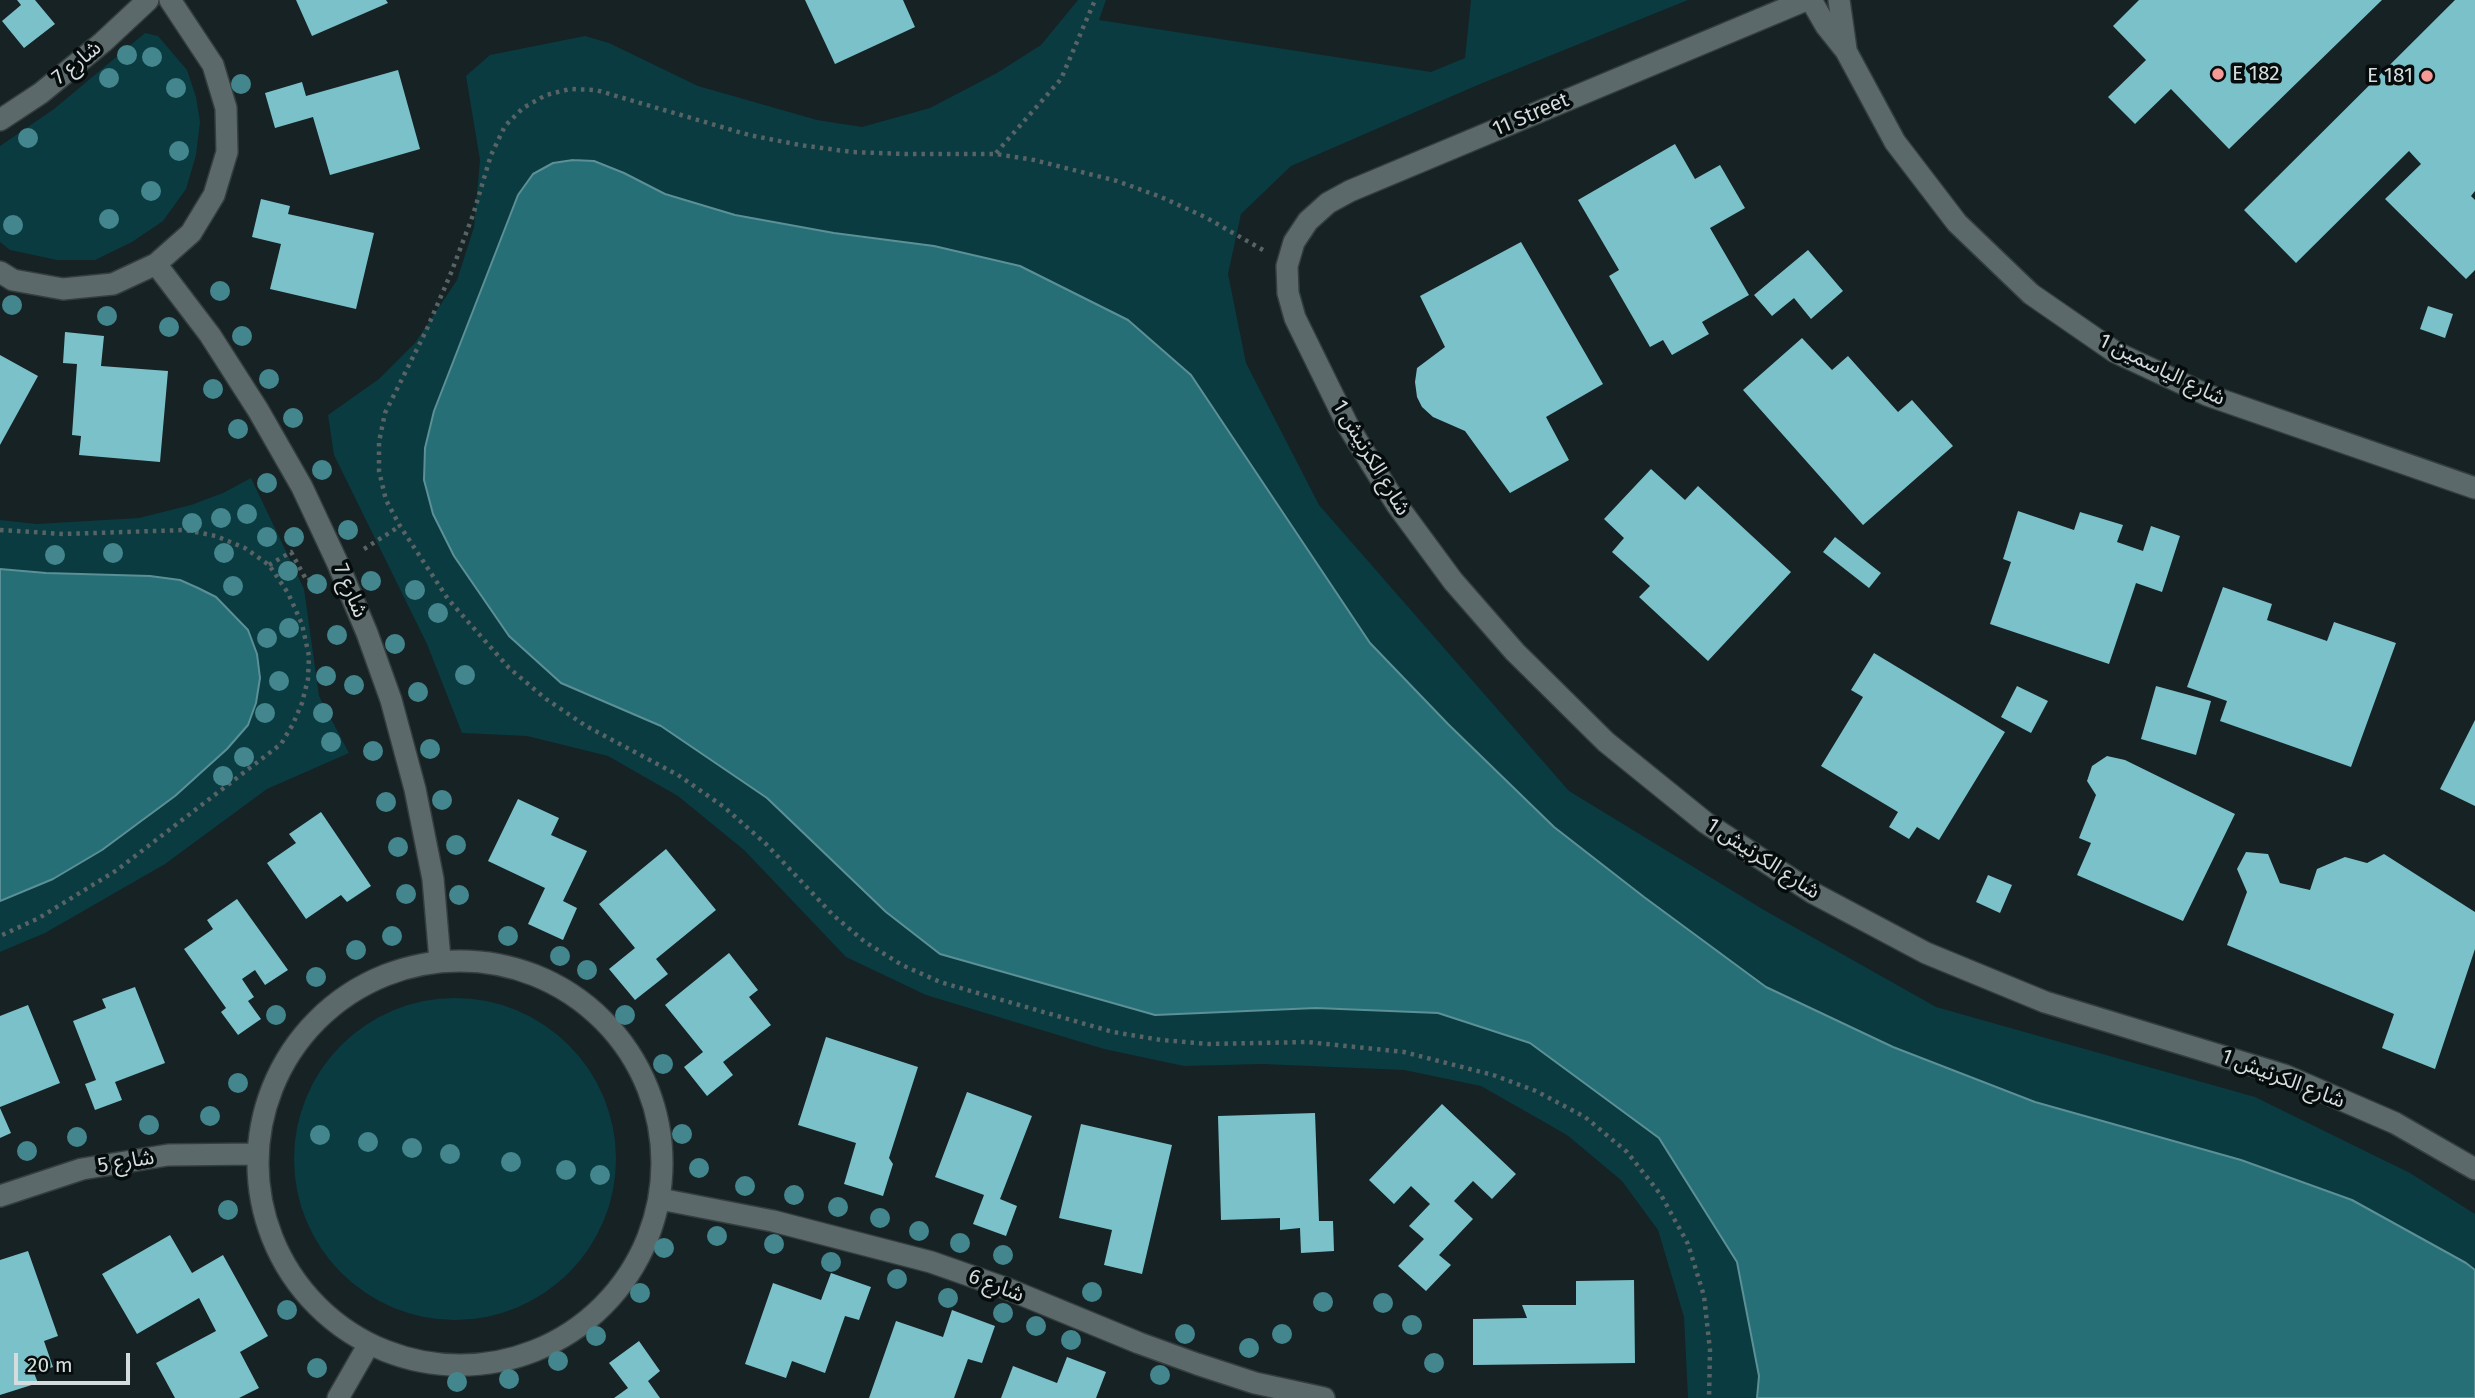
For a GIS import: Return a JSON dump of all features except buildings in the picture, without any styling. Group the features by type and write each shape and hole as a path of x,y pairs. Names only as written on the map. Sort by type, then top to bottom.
{"street":[{"name":"شارع 7","path":"0,120 41,93 103,42 148,0"},
{"path":"0,272 13,280 63,289 113,284 156,264 191,233 214,195 227,152 226,107 213,65 170,0"},
{"path":"1808,0 1846,51"},
{"name":"11 Street","path":"1287,266 1294,242 1308,221 1328,203 1350,191 1808,0"},
{"path":"1839,0 1846,51"},
{"name":"شارع الياسمين 1","path":"1846,51 1895,142 1957,223 2031,294 2062,316 2115,352 2207,395 2475,488"},
{"name":"شارع 7","path":"156,264 210,335 258,410 302,487 367,632 391,700 415,789 433,879 440,960"},
{"name":"شارع الكرنيش 1","path":"1287,266 1289,293 1295,318 1348,426 1397,505 1453,581 1515,652 1606,742 1706,823 1813,893 1926,953 2045,1002 2284,1075 2395,1124 2475,1169"},
{"path":"440,960 502,964 561,987 610,1025 645,1077 662,1137 660,1199 640,1258 603,1308 551,1344 491,1363 429,1363 369,1344 321,1311 284,1266 262,1212 256,1154 267,1098 293,1046 333,1003 384,974 440,960"},
{"name":"شارع 5","path":"0,1196 82,1169 168,1155 256,1154"},
{"name":"شارع 6","path":"660,1199 773,1221 931,1262 1197,1364 1255,1383 1324,1398"},
{"path":"338,1398 369,1344"}],"path":[{"path":"996,154 1061,79 1095,0"},
{"path":"1287,266 1243,237 1161,197 1071,168 996,154 892,154 800,145 749,135 596,90 570,89 546,95 523,108 505,125 491,155 452,273 385,413 379,442 379,471 387,500 400,527 448,599 509,668 546,699 586,726 678,775 724,807 766,844 832,915 865,942 902,965 940,982 1114,1032 1209,1044 1307,1042 1356,1045 1415,1054 1493,1075 1536,1091 1585,1117 1627,1152 1661,1195 1688,1244 1704,1296 1710,1350 1709,1398"},
{"path":"0,530 64,534 185,530 216,536 245,548 270,565 288,593 302,624 309,656 308,680 302,703 281,744 117,870 39,918 0,936"}],"shaded area":[{"path":"1078,0 1106,0 1099,20 1431,72 1465,58 1471,0 1688,0 1480,84 1291,166 1241,214 1228,274 1246,363 1319,505 1569,791 1764,910 1936,1007 2255,1097 2410,1173 2475,1214 2475,1270 2352,1200 2241,1160 2035,1102 1893,1047 1765,987 1554,827 1448,724 1370,643 1273,497 934,246 834,233 735,215 665,194 594,161 518,195 434,412 433,514 454,556 509,636 562,683 661,726 768,798 886,912 1316,1008 1438,1013 1530,1043 1659,1138 1737,1262 1759,1376 1757,1398 1688,1398 1684,1317 1658,1230 1622,1181 1567,1135 1481,1086 1404,1070 1263,1064 1184,1066 1104,1049 926,995 846,957 744,850 678,796 608,756 527,736 462,733 427,644 334,455 328,415 379,379 415,343 457,280 474,227 480,160 466,76 490,55 585,36 609,43 698,86 817,120 862,127 930,108 997,73 1041,45"},
{"path":"145,33 158,36 187,70 196,97 200,122 196,155 186,189 163,221 132,242 95,260 57,260 10,250 0,242 0,146 54,109"},
{"path":"594,161 665,194 735,215 834,233 934,246 1020,266 1128,320 1191,375 1370,643 1448,724 1554,827 1766,987 1893,1047 2035,1102 2241,1160 2352,1200 2466,1263 2475,1270 2475,1398 1757,1398 1759,1376 1737,1262 1659,1138 1530,1043 1438,1013 1316,1008 1155,1015 940,954 886,912 767,798 661,726 561,683 509,636 454,556 433,514 424,480 425,448 434,411 518,195 533,174 553,163"},
{"path":"251,478 304,589 319,696 349,753 267,789 165,864 45,933 0,952 0,901 53,879 142,822 203,772 248,725 216,597 180,580 150,576 0,569 0,520 37,524 139,518 191,505 223,493"},
{"path":"0,569 150,576 180,580 216,597 248,630 257,654 260,678 256,703 248,725 227,749 175,796 102,850 53,879 0,901"},
{"path":"455,998 502,1005 531,1017 569,1045 597,1083 609,1112 616,1159 609,1206 597,1235 569,1273 531,1301 502,1313 455,1320 408,1313 379,1301 341,1273 313,1235 301,1206 294,1159 301,1112 313,1083 341,1045 379,1017 408,1005"}],"place":[{"name":"E 182","path":"2218,74"},
{"name":"E 181","path":"2427,76"}]}
